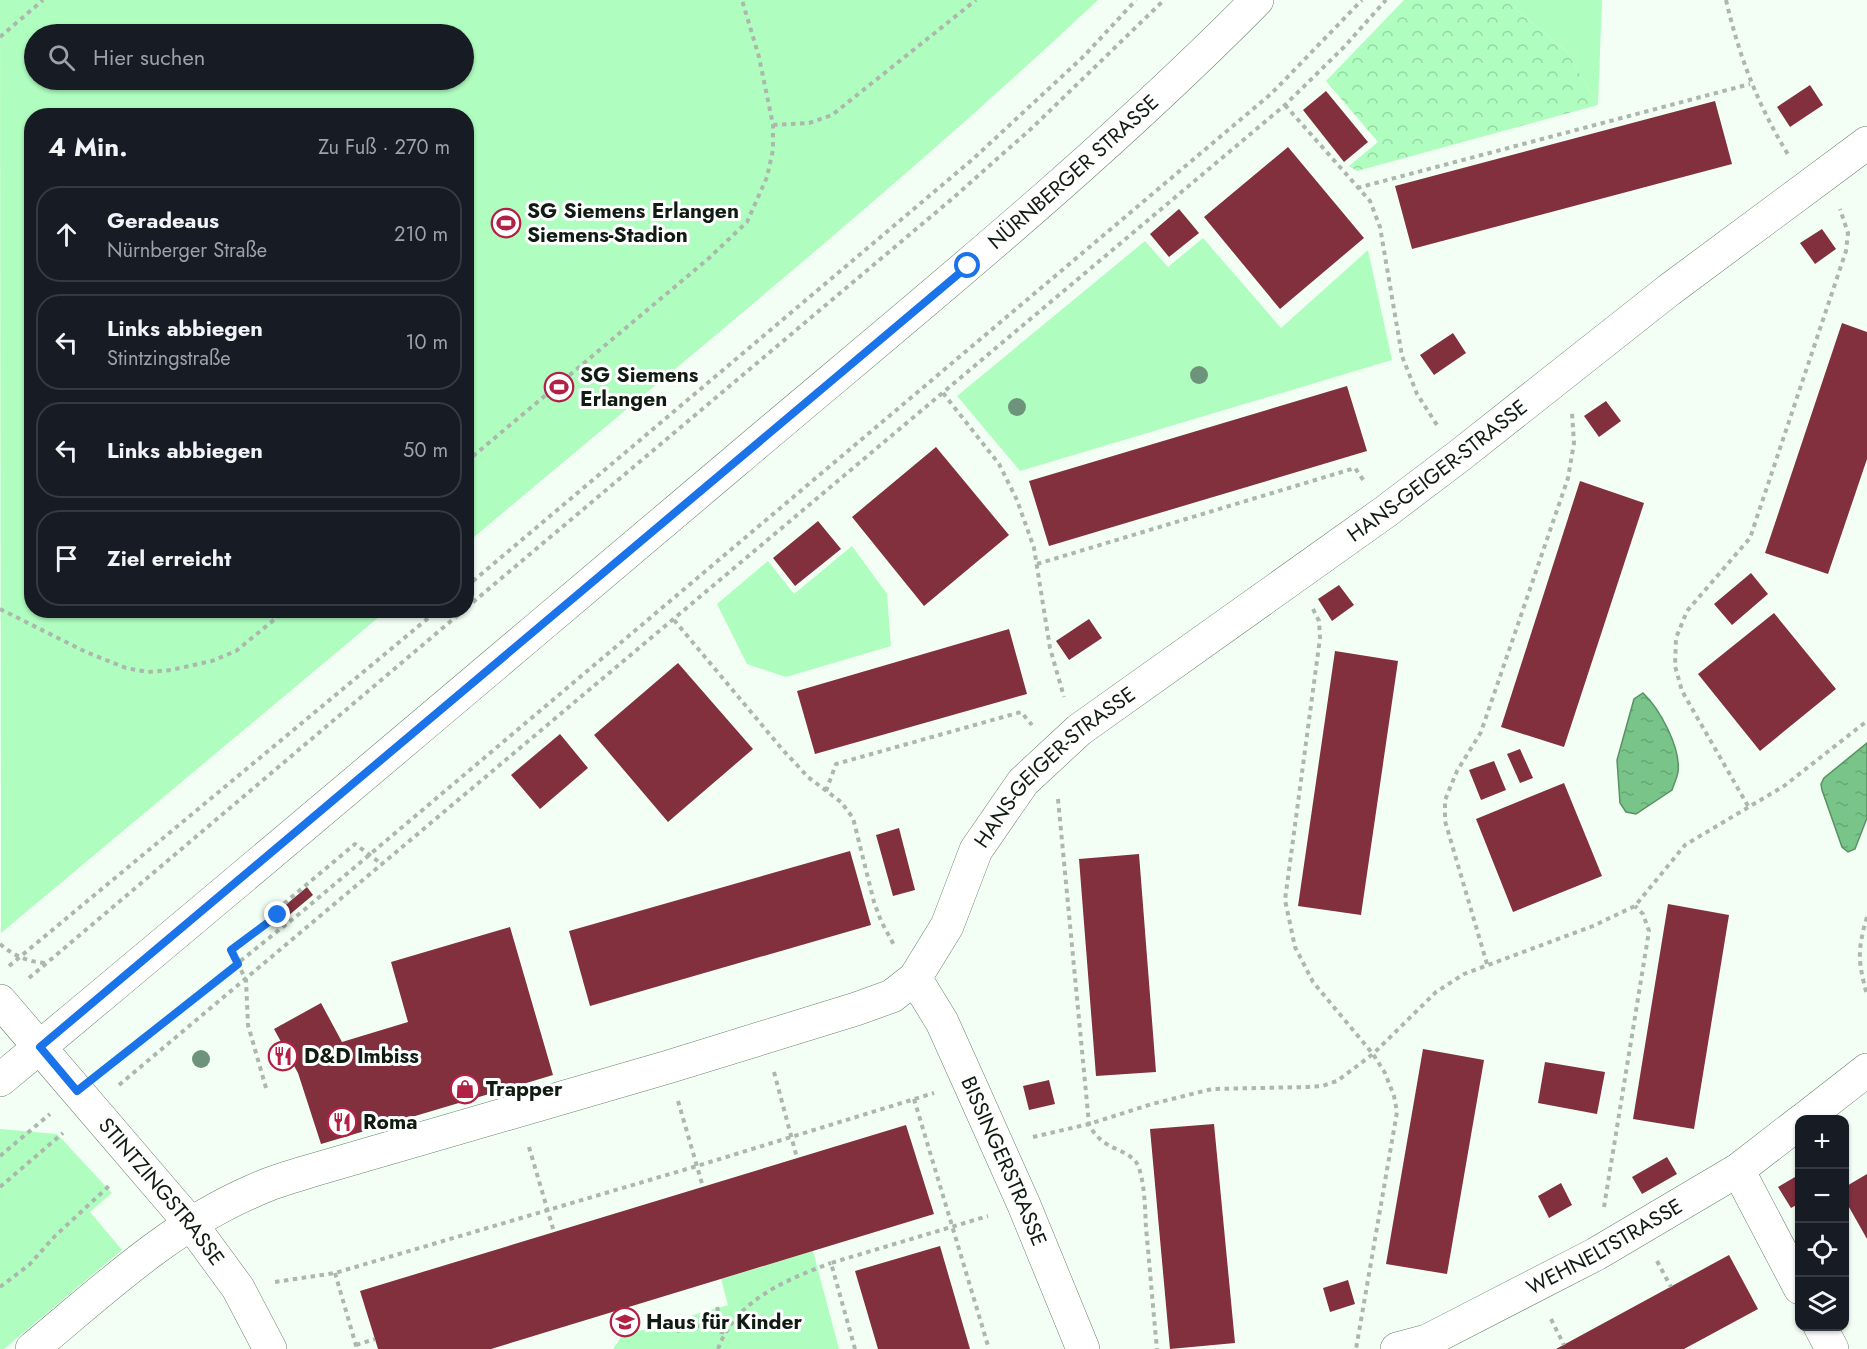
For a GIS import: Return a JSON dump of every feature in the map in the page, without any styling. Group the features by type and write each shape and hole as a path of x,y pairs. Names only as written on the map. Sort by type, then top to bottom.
{"street":[{"name":"NÜRNBERGER STRASSE","path":"0,1080 1072,177 1257,0"},
{"name":"HANS-GEIGER-STRASSE","path":"32,1349 138,1261 191,1224 252,1191 278,1181 668,1067 892,996 915,978 946,926 976,850 1023,782 1079,730 1384,512 1459,456 1669,290 1867,143"},
{"name":"BISSINGERSTRASSE","path":"915,978 942,1022 1023,1205 1083,1349"},
{"name":"STINTZINGSTRASSE","path":"0,1002 191,1224 238,1288 270,1349"},
{"name":"WEHNELTSTRASSE","path":"1809,1115 1867,1070"},
{"name":"WEHNELTSTRASSE","path":"1418,1346 1596,1254 1738,1170 1795,1126"},
{"path":"1738,1170 1795,1278"},
{"path":"1823,1331 1832,1349"}],"path":[{"path":"0,37 43,0"},
{"path":"474,455 708,259 747,222 767,177 773,150 773,125 759,57 742,0"},
{"path":"773,125 809,123 832,115 976,0"},
{"path":"474,580 973,159 1084,56 1136,0"},
{"path":"474,601 962,190 1033,127 1164,0"},
{"path":"0,1187 84,1099 238,964 1272,93 1362,0"},
{"path":"0,1156 84,1099 246,980 1285,105 1344,47 1386,0"},
{"path":"1726,0 1735,39 1750,84 1783,146 1817,179 1848,233 1846,250 1750,538 1687,611 1676,638 1675,666 1682,692 1748,806"},
{"path":"1357,188 1750,84"},
{"path":"1285,105 1370,201 1380,227 1402,356 1408,376 1435,422 1459,456"},
{"path":"1487,964 1445,820 1445,800 1457,771 1481,732 1568,478 1574,443 1572,414 1553,381"},
{"path":"943,393 999,464 1017,500 1034,548 1050,648 1060,685 1079,730"},
{"path":"1037,564 1355,468 1384,512"},
{"path":"1296,575 1319,621 1320,638 1285,900 1295,947 1313,982 1373,1054 1385,1073 1394,1096 1397,1112 1356,1349"},
{"path":"0,609 86,652 126,668 148,672 171,670 212,661 236,651 276,618"},
{"path":"7,968 428,618"},
{"path":"0,1002 454,618"},
{"path":"674,620 782,749 808,777 841,802 853,818 881,921 915,978"},
{"path":"826,791 836,764 1021,712 1055,753 1089,1124 1093,1132 1105,1144 1131,1155 1139,1167 1144,1196 1157,1349"},
{"path":"997,1145 1089,1124 1152,1104 1212,1089 1322,1086 1336,1081 1373,1054 1436,992 1464,974 1593,926 1635,906 1685,845 1784,786 1867,721"},
{"path":"266,1088 248,1025 246,980 231,950 278,915 281,906 355,844 383,865"},
{"path":"1596,1254 1649,931 1643,914 1635,906"},
{"path":"1867,917 1859,944 1859,967 1867,994"},
{"path":"0,944 20,957 33,962 47,963"},
{"path":"765,1037 798,1158"},
{"path":"668,1067 703,1187"},
{"path":"238,1288 335,1273 697,1166 969,1082"},
{"path":"914,1099 989,1349"},
{"path":"518,1110 554,1232"},
{"path":"0,1287 29,1265 54,1236 136,1160"},
{"path":"718,1349 724,1333 748,1304 773,1289 831,1263 1023,1205"},
{"path":"831,1263 855,1349"},
{"path":"335,1273 357,1347 375,1339"},
{"path":"717,1308 724,1333"},
{"path":"677,1331 703,1325 724,1333"}],"green space":[{"name":"SG Siemens Erlangen","path":"0,0 1098,0 944,140 707,343 474,537 474,108 24,108 24,618 378,618 1,933"},
{"path":"1404,0 1505,0 1567,52 1598,105 1357,171 1349,166 1378,142 1326,81"},
{"path":"1505,0 1602,0 1598,105 1567,52"},
{"path":"1203,238 1281,328 1368,250 1392,360 1020,471 957,396 1145,241 1168,267"},
{"path":"852,546 887,594 891,646 786,677 747,664 717,604 768,561 794,594"},
{"path":"0,1129 57,1134 112,1193 90,1212 122,1250 4,1349 0,1349"},
{"path":"813,1251 839,1349 613,1349 622,1336 728,1305 721,1279"}],"water":[{"path":"1643,693 1656,709 1673,741 1678,772 1672,790 1636,814 1626,812 1620,803 1617,760 1634,699"},
{"path":"1867,743 1867,818 1855,849 1848,852 1842,847 1821,784 1824,778"}],"building":[{"path":"1810,85 1823,105 1790,127 1777,107"},
{"path":"1326,91 1368,142 1344,162 1303,110"},
{"path":"1715,101 1732,164 1412,249 1395,186"},
{"path":"1288,147 1364,238 1280,309 1204,217"},
{"path":"1179,209 1199,233 1169,257 1150,234"},
{"path":"1822,229 1836,249 1815,264 1800,243"},
{"path":"1842,323 1867,332 1867,459 1828,574 1765,553"},
{"path":"1453,333 1466,353 1434,375 1420,355"},
{"path":"1347,386 1367,451 1049,546 1029,481"},
{"path":"1606,401 1621,421 1599,437 1584,416"},
{"path":"936,447 1009,535 924,606 852,517"},
{"path":"1580,481 1644,503 1564,747 1501,727"},
{"path":"818,521 841,549 795,586 773,558"},
{"path":"1751,573 1768,594 1732,625 1714,604"},
{"path":"1339,585 1354,605 1332,621 1318,599"},
{"path":"1774,613 1836,689 1760,751 1698,674"},
{"path":"1089,619 1102,638 1069,660 1056,641"},
{"path":"1009,629 1027,694 815,754 797,691"},
{"path":"1335,651 1398,661 1361,915 1298,906"},
{"path":"678,663 753,749 668,822 594,735"},
{"path":"560,734 588,768 540,809 511,775"},
{"path":"1520,749 1533,778 1520,783 1507,754"},
{"path":"1494,761 1506,790 1481,800 1469,770"},
{"path":"1564,783 1602,876 1513,912 1476,819"},
{"path":"899,828 915,890 893,896 876,835"},
{"path":"850,851 871,925 590,1006 569,931"},
{"path":"1139,854 1156,1072 1096,1076 1079,859"},
{"path":"307,887 313,895 288,916 282,908"},
{"path":"1668,904 1729,915 1694,1129 1633,1119"},
{"path":"510,927 553,1075 321,1144 298,1073 274,1029 321,1003 342,1042 408,1022 391,962"},
{"path":"1423,1049 1484,1060 1447,1274 1386,1264"},
{"path":"1545,1062 1605,1072 1597,1114 1538,1103"},
{"path":"1049,1080 1055,1104 1029,1110 1023,1086"},
{"path":"1214,1124 1235,1343 1170,1349 1150,1129"},
{"path":"906,1125 934,1214 491,1349 378,1349 360,1291"},
{"path":"1667,1157 1677,1174 1642,1194 1632,1177"},
{"path":"1867,1174 1867,1239 1849,1207 1849,1185"},
{"path":"1795,1177 1795,1206 1791,1208 1778,1187"},
{"path":"1561,1183 1572,1205 1549,1218 1538,1196"},
{"path":"940,1246 970,1349 878,1349 855,1271"},
{"path":"1729,1255 1758,1309 1684,1349 1556,1349"},
{"path":"1348,1280 1355,1304 1330,1312 1323,1288"}],"place":[{"name":"SG Siemens Erlangen Siemens-Stadion","path":"506,223"},
{"name":"SG Siemens Erlangen","path":"559,387"},
{"name":"D&D Imbiss","path":"283,1056"},
{"name":"Trapper","path":"465,1089"},
{"name":"Roma","path":"342,1122"},
{"name":"Haus für Kinder","path":"625,1322"}],"route":[{"path":"278,915 231,950 238,964 77,1091 40,1047 968,266"}]}
